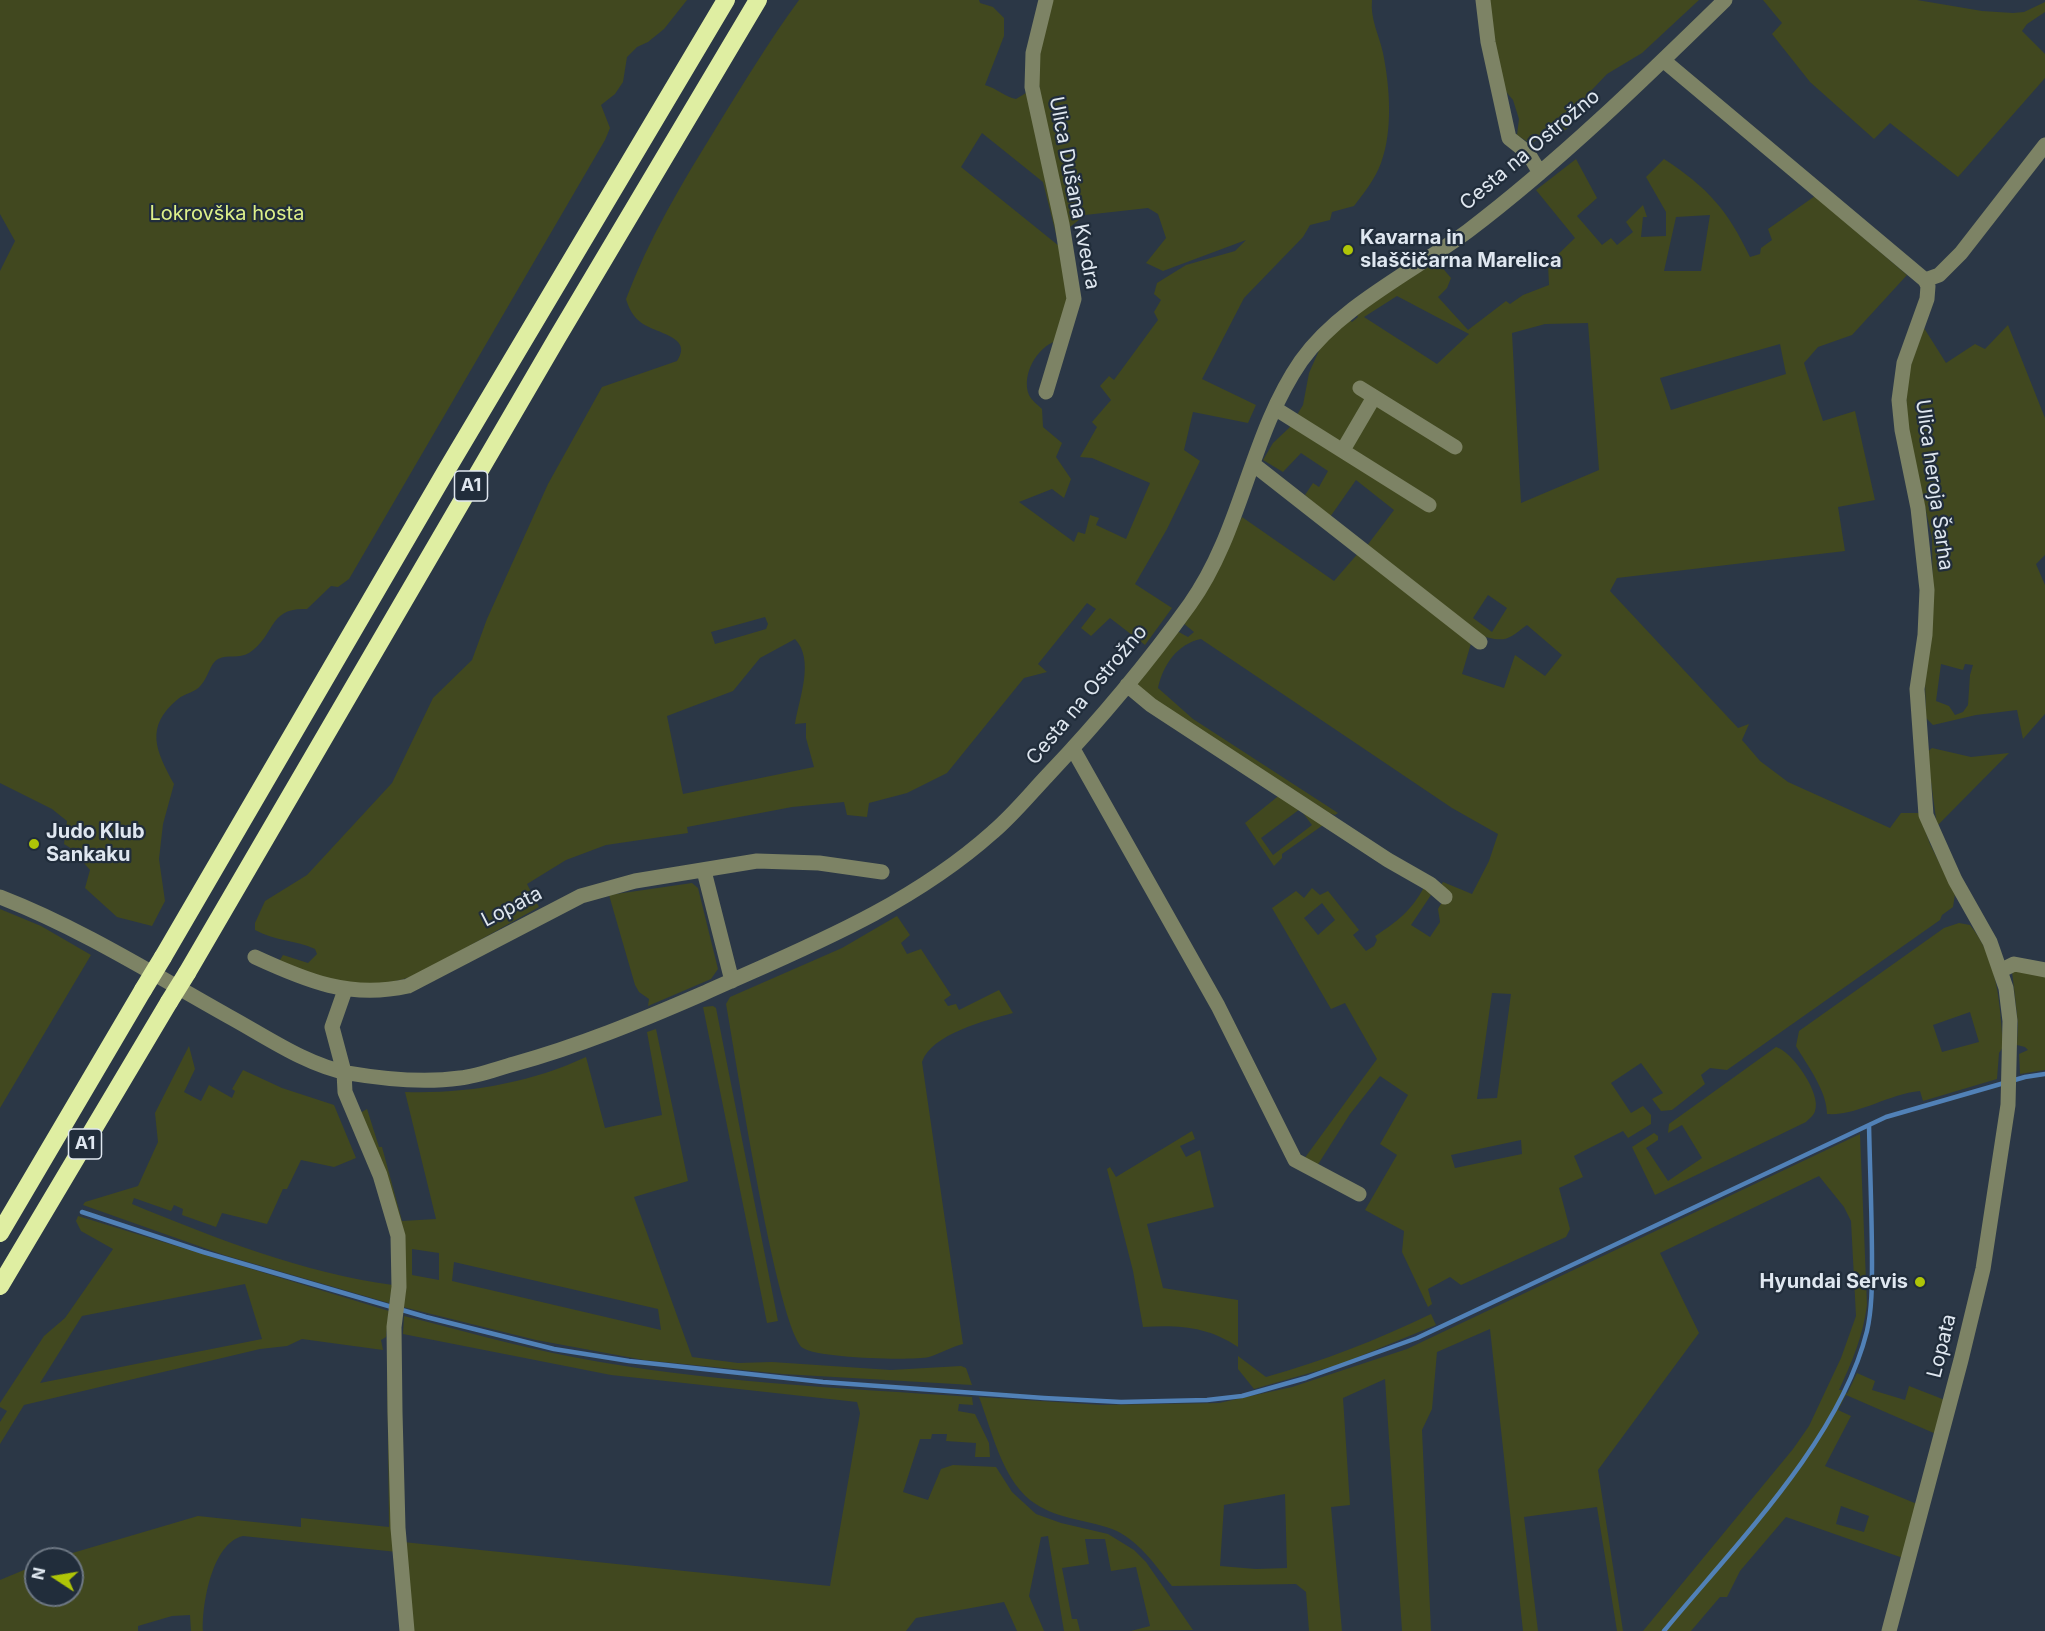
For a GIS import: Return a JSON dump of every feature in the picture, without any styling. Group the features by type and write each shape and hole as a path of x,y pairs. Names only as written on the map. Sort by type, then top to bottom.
{"highway":[{"name":"A1","path":"0,1233 726,0"},
{"name":"A1","path":"0,1286 187,973 534,378 758,0"}],"street":[{"name":"Ulica Dušana Kvedra","path":"1046,0 1033,53 1032,87 1062,224 1074,299 1046,392"},
{"path":"1483,0 1488,42 1509,138 1528,153 1540,173"},
{"name":"Cesta na Ostrožno","path":"0,897 77,931 266,1037 344,1072 407,1079 460,1078 559,1052 832,937 892,905 950,866 995,831 1072,749 1127,685 1190,604 1209,575 1276,409 1300,362 1322,336 1350,313 1465,232 1540,173 1725,0"},
{"path":"1663,60 1925,280 1939,275 1961,254 2045,145"},
{"name":"Ulica heroja Šarha","path":"1925,280 1928,286 1927,299 1904,363 1899,400 1902,430 1918,507 1927,590 1925,635 1917,689 1926,815 1955,880 1990,942 2006,988 2010,1021 2008,1065"},
{"path":"1360,388 1455,447"},
{"path":"1343,450 1374,397"},
{"path":"1276,409 1429,505"},
{"path":"1253,464 1480,642"},
{"path":"1127,685 1151,705 1388,860 1430,884 1444,897"},
{"path":"1072,749 1218,1006 1295,1160 1359,1194"},
{"name":"Lopata","path":"255,957 345,990 385,991 408,986 581,896 635,881 757,861 819,863 882,872"},
{"path":"704,871 732,981"},
{"path":"2000,971 2014,964 2045,970"},
{"path":"345,990 332,1027 344,1072 345,1092 380,1175 398,1236 399,1287 394,1327 398,1528 407,1631"},
{"name":"Lopata","path":"1889,1631 1983,1269 2008,1105 2008,1065"}],"green space":[{"name":"Lokrovška hosta","path":"0,0 687,0 664,29 648,42 637,47 627,57 623,82 615,94 601,105 610,128 605,140 349,579 338,587 331,586 307,609 285,612 258,646 249,653 215,661 199,688 178,699 160,719 156,740 158,750 174,784 163,824 159,859 165,901 152,926 117,917 85,888 90,870 72,849 64,844 67,821 52,809 0,783 0,271 15,241 0,214"},
{"path":"799,0 979,0 980,3 993,7 1004,18 1004,36 985,85 1012,98 1016,99 1026,93 1028,97 1072,284 1056,341 1037,355 1027,379 1030,397 1042,409 1043,427 1062,443 1056,457 1071,479 1064,498 1052,489 1019,502 1074,542 1078,532 1085,534 1090,515 1099,518 1096,525 1126,539 1150,483 1092,458 1080,457 1097,427 1092,422 1111,400 1100,386 1109,376 1114,380 1158,320 1154,312 1161,300 1154,294 1157,283 1186,265 1235,251 1246,240 1163,271 1146,263 1166,238 1158,214 1148,208 1085,215 1070,227 1053,168 1036,67 1051,0 1372,0 1372,14 1383,53 1389,94 1389,123 1381,163 1354,206 1332,212 1330,220 1310,225 1303,237 1244,298 1202,379 1256,405 1248,423 1193,412 1184,450 1200,461 1167,529 1135,584 1172,608 1145,645 1110,618 1091,636 1081,628 1096,609 1087,603 1038,664 1047,672 1024,678 947,773 907,793 869,803 867,817 847,815 844,802 792,807 687,827 688,833 606,845 566,860 527,884 539,907 419,974 401,980 370,984 356,983 329,978 278,963 283,955 308,963 317,954 315,949 308,946 255,930 255,923 265,901 307,875 392,783 433,698 472,660 487,619 548,484 602,387 677,361 681,352 676,340 644,325 634,316 626,299 645,254 679,190 746,79","holes":["982,133 1043,182 1059,246 961,167","765,617 768,624 766,629 715,644 711,632","795,639 801,648 805,668 795,724 806,723 806,738 814,767 683,794 667,716 733,691 760,658"]},
{"path":"1488,0 1699,0 1642,53 1607,74 1587,95 1568,128 1547,143 1536,140 1531,144 1517,135 1519,119 1513,100 1502,87"},
{"path":"1763,0 1917,0 1982,11 2013,13 2024,12 2045,2 2045,12 2027,24 2022,31 2045,54 2045,78 1958,177 1890,123 1874,139 1810,82 1772,34 1782,23"},
{"path":"1576,159 1597,198 1577,216 1602,245 1611,238 1617,245 1633,232 1626,222 1643,205 1647,217 1643,217 1641,237 1666,236 1666,212 1646,177 1664,159 1693,180 1715,201 1742,240 1750,257 1760,254 1761,248 1772,240 1768,229 1815,196 1907,275 1852,335 1818,347 1804,363 1823,421 1855,411 1875,500 1838,507 1845,551 1617,578 1610,591 1738,728 1749,724 1742,740 1760,761 1788,782 1890,828 1901,813 1919,813 1930,844 1955,894 1953,907 1942,915 1940,920 1727,1070 1710,1068 1701,1075 1705,1084 1672,1110 1661,1111 1652,1099 1663,1093 1641,1063 1611,1083 1631,1113 1643,1106 1651,1115 1651,1124 1628,1138 1623,1131 1574,1156 1583,1177 1559,1188 1570,1229 1566,1237 1461,1285 1450,1277 1428,1289 1432,1304 1428,1307 1402,1252 1404,1231 1365,1210 1397,1155 1380,1144 1408,1095 1380,1076 1350,1114 1317,1166 1304,1159 1377,1059 1345,1003 1331,1009 1272,908 1296,891 1304,898 1312,888 1320,895 1328,891 1359,930 1353,935 1366,951 1374,946 1377,940 1375,936 1409,909 1424,887 1431,895 1411,925 1430,937 1440,922 1438,909 1442,902 1439,888 1443,882 1472,894 1489,861 1498,834 1452,808 1201,639 1185,646 1172,657 1163,671 1158,688 1193,719 1338,813 1335,815 1329,813 1132,685 1177,631 1188,637 1194,632 1183,623 1205,594 1242,517 1334,581 1360,551 1472,640 1462,674 1504,688 1515,655 1545,676 1562,655 1527,625 1507,638 1482,636 1366,547 1394,510 1356,480 1330,517 1305,495 1313,483 1319,487 1328,471 1301,453 1283,472 1263,460 1273,443 1289,428 1303,405 1309,373 1321,346 1348,319 1352,322 1358,317 1356,313 1435,259 1451,278 1447,288 1438,297 1468,330 1506,301 1510,304 1523,295 1549,285 1548,264 1575,238 1536,190","holes":["1710,215 1701,271 1664,271 1676,217","1397,296 1469,334 1437,364 1364,317","1588,323 1599,470 1521,503 1512,333 1545,324","1780,344 1786,374 1671,410 1660,378","1488,595 1507,608 1492,632 1473,618","1322,903 1335,920 1318,935 1304,918","1492,993 1511,994 1497,1098 1477,1099","1521,1140 1522,1154 1455,1168 1451,1155"]},
{"path":"2008,325 2045,418 2045,555 2036,564 2045,585 2045,714 2023,739 2017,710 1976,715 1933,725 1926,718 1925,682 1933,616 1932,538 1908,431 1905,381 1924,328 1946,363 1975,344 1985,349","holes":["1941,664 1963,670 1965,664 1973,665 1968,705 1963,712 1955,715 1949,706 1936,701"]},
{"path":"1932,748 1971,757 2009,753 1937,826 1927,752"},
{"path":"1282,793 1326,823 1282,854 1282,858 1274,866 1245,823","holes":["1300,809 1312,825 1273,855 1261,838"]},
{"path":"692,883 698,888 718,969 711,979 648,1006 649,999 639,992 635,985 609,895"},
{"path":"0,909 41,926 91,955 0,1108"},
{"path":"897,916 910,935 901,943 907,954 921,949 951,995 944,1000 948,1006 956,1004 959,1010 999,990 1013,1013 975,1024 948,1036 927,1052 922,1062 963,1344 929,1357 919,1358 885,1359 826,1354 803,1348 793,1329 781,1293 758,1187 726,1004 730,997 842,948"},
{"path":"1959,923 1970,925 1987,952 1999,998 2003,1047 1999,1053 1997,1079 1923,1101 1920,1091 1896,1096 1850,1112 1827,1114 1820,1087 1796,1046 1799,1031 1944,928","holes":["1970,1012 1979,1042 1942,1052 1933,1025"]},
{"path":"2012,971 2045,974 2045,1070 2020,1074 2019,1054 2028,1050 2017,1045 2018,1024"},
{"path":"703,1007 716,1008 778,1321 767,1323"},
{"path":"656,1029 688,1181 634,1197 692,1357 738,1363 772,1362 891,1370 961,1366 966,1368 972,1385 783,1374 644,1360 536,1340 403,1307 405,1259 360,1113 367,1109 379,1147 382,1147 402,1221 436,1219 405,1092 452,1091 498,1085 543,1074 586,1057 605,1128 662,1115 647,1032","holes":["412,1249 439,1253 439,1280 412,1275","454,1262 658,1309 661,1330 452,1281"]},
{"path":"189,1046 195,1069 184,1092 201,1101 209,1085 232,1098 235,1091 232,1089 243,1070 282,1088 334,1105 356,1158 334,1167 301,1160 287,1189 283,1189 267,1224 222,1213 216,1227 182,1215 183,1209 174,1205 171,1211 134,1198 132,1204 260,1253 326,1272 393,1285 389,1303 224,1255 83,1205 85,1202 138,1186 158,1142 155,1113"},
{"path":"1776,1047 1790,1056 1810,1084 1816,1104 1813,1115 1806,1122 1655,1195 1632,1147 1654,1133 1658,1136 1658,1140 1646,1148 1668,1181 1702,1158 1682,1125 1668,1133 1669,1124"},
{"path":"1192,1131 1195,1139 1180,1146 1186,1157 1200,1150 1214,1207 1147,1224 1163,1288 1238,1300 1238,1347 1215,1335 1192,1328 1143,1327 1133,1271 1107,1169 1110,1167 1116,1177"},
{"path":"1860,1134 1867,1305 1856,1349 1839,1390 1845,1390 1847,1394 1857,1373 1875,1381 1872,1390 1905,1400 1909,1386 1945,1400 1936,1434 1846,1395 1838,1410 1851,1416 1825,1466 1917,1504 1903,1558 1786,1517 1740,1571 1727,1597 1720,1597 1691,1631 1643,1631 1793,1449 1809,1426 1841,1358 1856,1316 1851,1221 1844,1207 1819,1176 1660,1253 1699,1333 1598,1470 1623,1631 1617,1631 1597,1507 1524,1517 1538,1631 1523,1631 1490,1329 1437,1352 1432,1409 1422,1430 1431,1631 1402,1631 1385,1379 1343,1398 1350,1505 1331,1507 1342,1631 1309,1631 1306,1592 1296,1584 1172,1586 1145,1553 1121,1533 1059,1515 1030,1500 1020,1490 1005,1466 979,1397 1102,1405 1219,1403 1292,1387 1407,1349","holes":["1285,1494 1287,1568 1256,1569 1220,1566 1224,1505","1841,1506 1869,1516 1864,1532 1836,1524"]},
{"path":"78,1216 389,1311 386,1337 381,1340 383,1350 302,1339 287,1346 260,1349 24,1405 0,1444 0,1422 7,1411 0,1407 0,1403 44,1336 65,1318 113,1249 81,1231 76,1221","holes":["245,1284 262,1339 40,1383 82,1316"]},
{"path":"1431,1314 1436,1325 1341,1364 1254,1389 1238,1369 1238,1356 1266,1377 1350,1349"},
{"path":"404,1316 530,1348 671,1373 771,1383 972,1397 973,1405 959,1404 958,1411 975,1414 989,1443 990,1457 975,1457 976,1443 946,1441 947,1434 932,1434 931,1439 920,1439 903,1492 928,1500 941,1469 953,1465 996,1467 1012,1492 1036,1514 1061,1523 1108,1534 1134,1550 1146,1562 1193,1630 1131,1631 1150,1626 1136,1567 1111,1571 1105,1539 1085,1539 1089,1564 1062,1568 1072,1619 1077,1619 1080,1631 1064,1631 1048,1536 1041,1537 1029,1596 1044,1631 1017,1631 1004,1602 916,1618 906,1631 412,1631 403,1542 830,1586 860,1413 857,1402 611,1375 403,1334"},
{"path":"387,1349 392,1351 397,1552 243,1536 232,1541 216,1562 204,1606 203,1631 191,1631 190,1615 172,1616 138,1626 138,1631 0,1631 0,1580 24,1570 24,1607 84,1607 84,1550 198,1516 301,1527 301,1518 389,1527"}],"waterway":[{"path":"82,1212 203,1252 426,1317 554,1349 629,1361 823,1382 1121,1402 1207,1400 1242,1396 1306,1378 1417,1338 1886,1117 2025,1077 2045,1074"},
{"path":"1664,1631 1782,1490 1834,1412 1853,1372 1867,1331 1870,1314 1872,1245 1869,1125"}],"place":[{"name":"Kavarna in slaščičarna Marelica","path":"1348,250"},
{"name":"Judo Klub Sankaku","path":"34,844"},
{"name":"Hyundai Servis","path":"1920,1282"}]}
